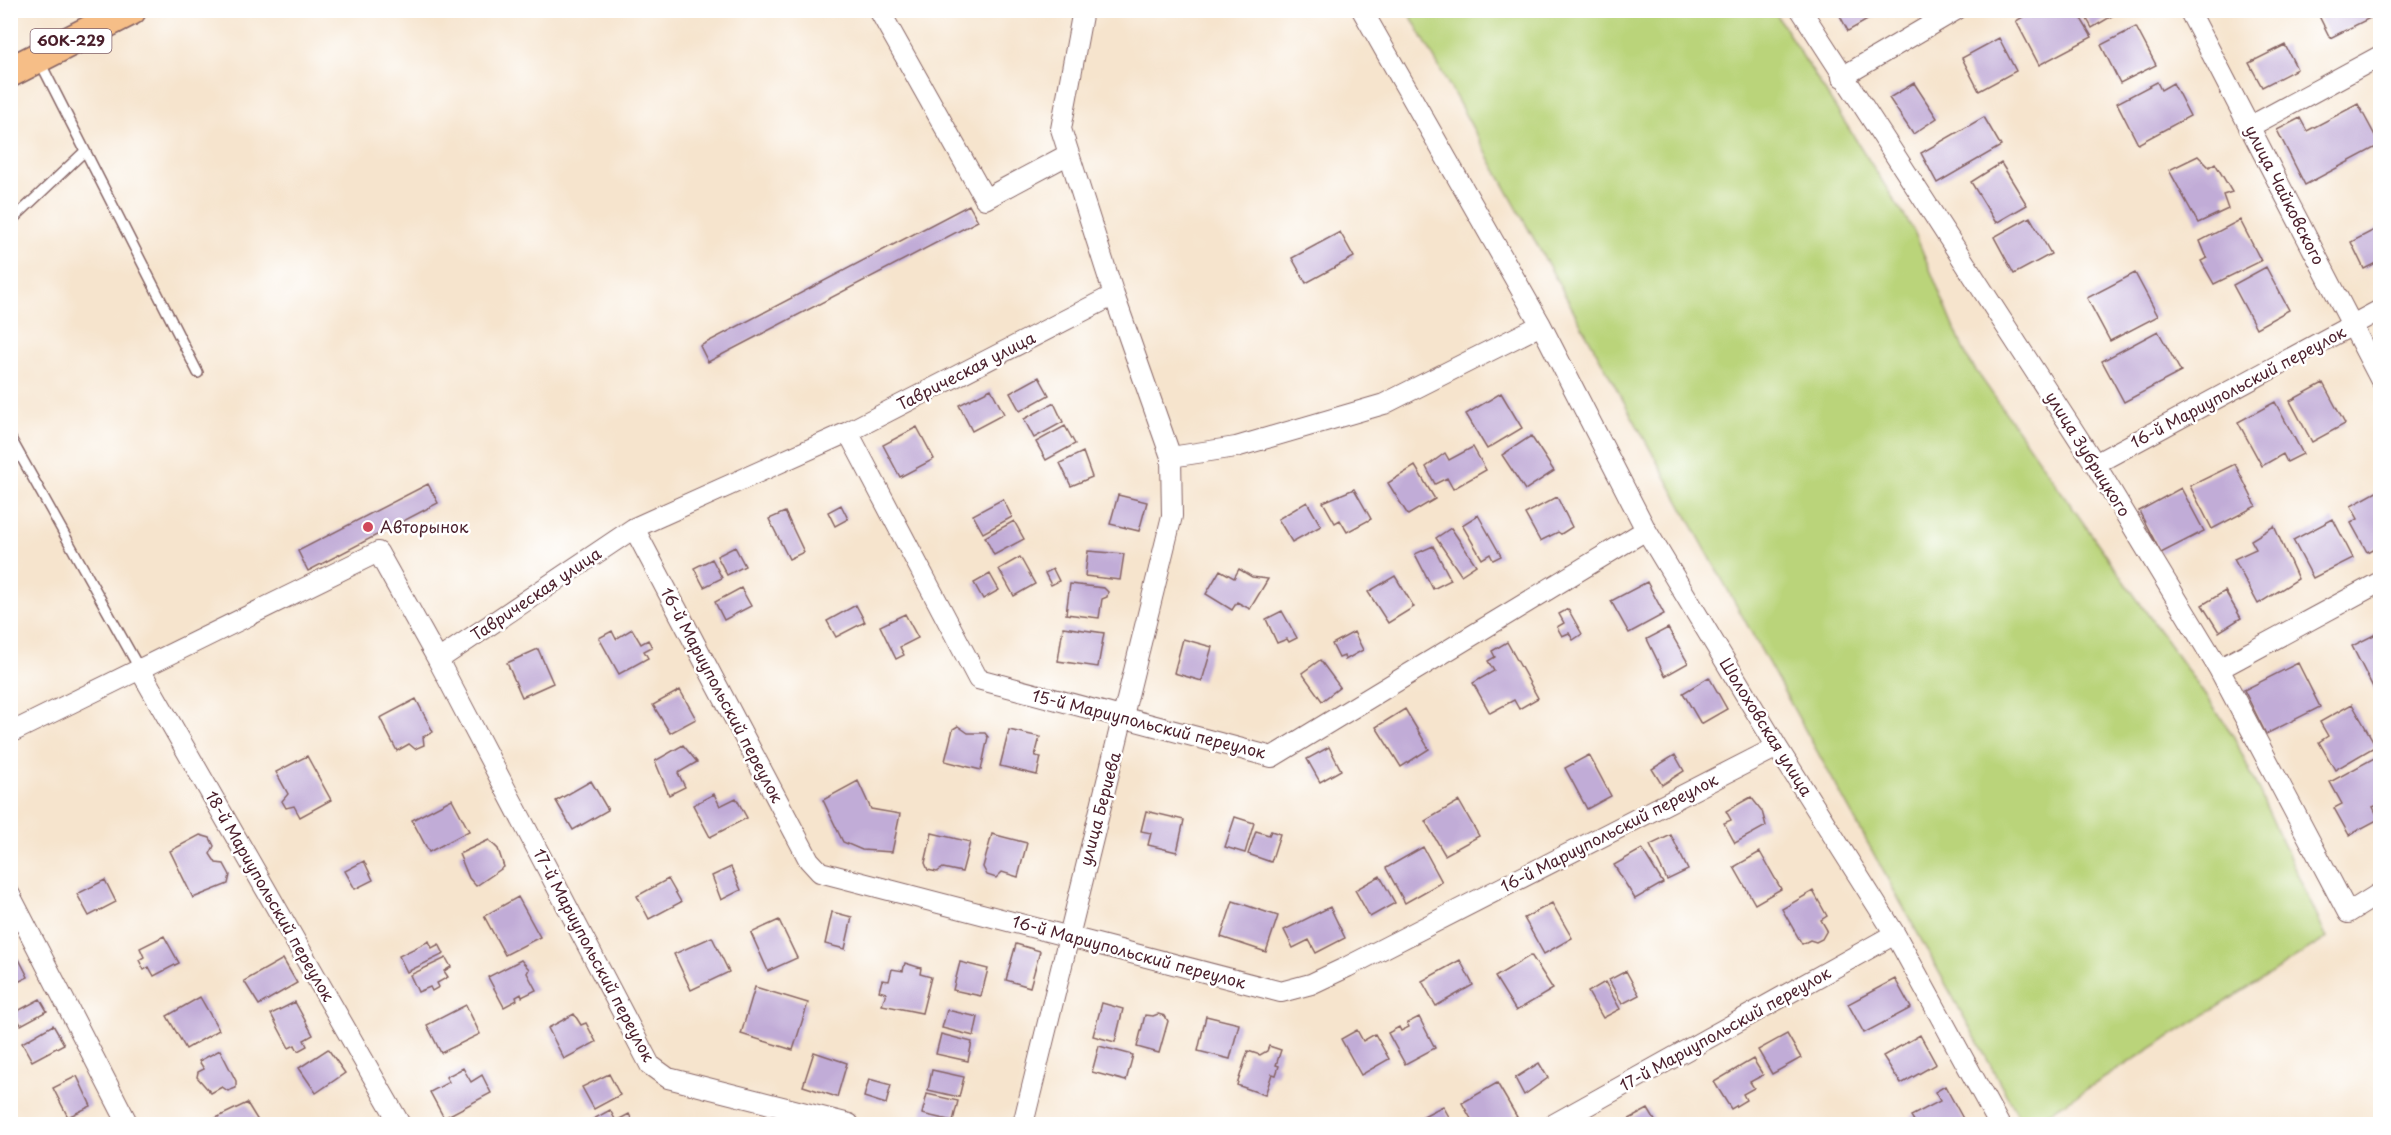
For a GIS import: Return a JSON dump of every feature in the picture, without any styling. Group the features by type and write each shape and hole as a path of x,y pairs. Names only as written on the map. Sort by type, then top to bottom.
{"main road":[{"name":"60К-229","path":"10,72 131,10"}],"street":[{"path":"879,10 985,199 1069,154"},
{"name":"улица Бериева","path":"1023,1125 1067,936 1124,718 1172,516 1171,457 1114,295 1061,129 1083,10"},
{"name":"Шолоховская улица","path":"1362,10 1541,325 1646,530 1777,747 1895,934 1999,1125"},
{"name":"улица Зубрицкого","path":"1801,10 1842,77 2096,464 2219,669 2348,913 2380,893"},
{"path":"1842,77 1956,10"},
{"name":"улица Чайковского","path":"2189,10 2380,379"},
{"path":"2249,127 2380,56"},
{"name":"Таврическая улица","path":"438,660 634,528 848,432 1114,295"},
{"name":"16-й Мариупольский переулок","path":"2096,464 2380,310"},
{"path":"1171,457 1236,447 1384,404 1541,325"},
{"name":"15-й Мариупольский переулок","path":"848,432 978,679 1272,757 1646,530"},
{"name":"16-й Мариупольский переулок","path":"634,528 809,860 820,872 1281,992 1311,984 1347,967 1777,747"},
{"path":"10,733 378,552 438,660"},
{"path":"2219,669 2380,582"},
{"name":"17-й Мариупольский переулок","path":"438,660 650,1065 668,1078 849,1125"},
{"name":"18-й Мариупольский переулок","path":"139,668 400,1125"},
{"path":"10,896 128,1125"},
{"name":"17-й Мариупольский переулок","path":"1554,1125 1895,934"}],"lane":[{"path":"38,58 198,373"},
{"path":"10,222 85,151"},
{"path":"10,437 139,668"}],"green space":[{"path":"1408,11 1774,11 1914,231 1967,358 2233,735 2327,938 2031,1124 2023,1124"}],"building":[{"path":"1837,10 1885,10 1848,31"},
{"path":"2035,10 2076,10 2092,37 2039,65 2016,21"},
{"path":"2082,10 2122,10 2092,28"},
{"path":"2316,10 2373,10 2376,15 2330,38"},
{"path":"2136,27 2156,65 2120,83 2101,45"},
{"path":"1999,38 2016,71 1979,91 1962,58"},
{"path":"2285,45 2297,69 2262,87 2249,63"},
{"path":"2157,82 2161,90 2173,83 2190,116 2138,144 2117,103"},
{"path":"1914,83 1937,118 1913,134 1889,98"},
{"path":"2358,104 2380,145 2305,185 2277,130 2300,118 2307,131"},
{"path":"1984,117 2001,146 1937,183 1921,153"},
{"path":"2198,156 2209,167 2215,163 2232,192 2223,195 2228,209 2198,223 2169,170"},
{"path":"2001,163 2027,205 1996,223 1971,182"},
{"path":"969,205 978,221 708,362 700,346"},
{"path":"2030,217 2051,254 2014,274 1994,237"},
{"path":"2240,220 2261,261 2214,284 2201,261 2207,258 2200,241"},
{"path":"2380,227 2380,261 2364,269 2351,242"},
{"path":"1340,232 1354,257 1306,283 1292,258"},
{"path":"2266,267 2289,310 2256,328 2233,285"},
{"path":"2135,273 2158,316 2110,341 2087,298"},
{"path":"2158,331 2181,372 2124,402 2102,361"},
{"path":"1039,377 1049,395 1020,411 1010,393"},
{"path":"2323,383 2345,424 2312,442 2290,401"},
{"path":"991,389 1004,414 972,431 959,405"},
{"path":"1501,393 1522,428 1487,449 1466,414"},
{"path":"2275,402 2303,454 2287,462 2283,454 2262,466 2238,422"},
{"path":"1054,403 1063,422 1034,438 1024,419"},
{"path":"1065,426 1075,444 1046,460 1036,442"},
{"path":"917,427 934,459 900,477 883,445"},
{"path":"1531,436 1554,471 1525,490 1502,455"},
{"path":"1473,447 1486,470 1453,489 1447,478 1435,484 1426,467 1445,453 1449,460"},
{"path":"1083,452 1092,477 1071,486 1060,463"},
{"path":"2235,464 2256,506 2212,529 2190,486"},
{"path":"1415,466 1435,499 1408,515 1388,483"},
{"name":"Авторынок","path":"428,484 438,503 308,571 298,551"},
{"path":"2181,488 2204,531 2161,553 2139,511"},
{"path":"1354,489 1371,519 1347,532 1340,520 1335,523 1323,502"},
{"path":"2380,490 2380,545 2367,552 2351,523 2358,519 2351,506"},
{"path":"1118,495 1147,502 1139,531 1110,524"},
{"path":"1557,497 1572,527 1561,534 1558,532 1540,541 1525,514"},
{"path":"1003,499 1012,517 983,533 973,515"},
{"path":"1307,502 1321,526 1292,542 1278,519"},
{"path":"841,505 848,519 835,526 828,512"},
{"path":"785,512 804,552 789,559 769,519"},
{"path":"1478,515 1501,556 1493,560 1490,554 1482,559 1462,525"},
{"path":"2333,519 2353,558 2313,578 2293,540"},
{"path":"1014,521 1024,539 994,555 985,537"},
{"path":"2274,526 2298,579 2258,604 2234,559 2256,549 2251,540"},
{"path":"1451,528 1476,565 1461,575 1436,538"},
{"path":"1433,546 1451,580 1433,589 1415,554"},
{"path":"735,547 745,566 727,575 717,556"},
{"path":"1088,551 1124,554 1120,580 1085,576"},
{"path":"1020,557 1035,584 1014,596 999,569"},
{"path":"712,559 722,578 704,587 694,568"},
{"path":"1053,569 1059,581 1051,585 1045,573"},
{"path":"1239,569 1252,577 1268,579 1250,609 1237,602 1232,610 1206,594 1220,570 1234,578"},
{"path":"990,574 999,590 983,599 974,583"},
{"path":"1395,576 1414,607 1388,623 1368,592"},
{"path":"1647,582 1664,614 1629,633 1611,601"},
{"path":"1070,584 1104,588 1108,592 1107,597 1102,599 1099,618 1066,614"},
{"path":"741,588 751,606 724,620 715,602"},
{"path":"2225,591 2241,618 2219,632 2202,605"},
{"path":"856,605 865,622 836,637 827,621"},
{"path":"1568,609 1582,634 1573,640 1569,633 1562,636 1557,627 1564,623 1559,614"},
{"path":"1282,611 1297,638 1289,642 1287,639 1277,643 1266,619"},
{"path":"905,614 918,638 900,647 904,655 896,659 880,626"},
{"path":"1063,627 1104,633 1098,667 1058,661"},
{"path":"1668,628 1688,663 1665,676 1647,639"},
{"path":"632,629 641,644 648,640 652,647 644,651 648,658 619,674 599,638 612,631 616,639"},
{"path":"1354,632 1363,650 1345,660 1344,656 1339,658 1332,644"},
{"path":"2380,632 2380,694 2377,695 2352,646"},
{"path":"1183,639 1212,647 1202,681 1174,673"},
{"path":"1507,642 1538,698 1519,709 1514,700 1490,713 1473,683 1494,671 1488,661 1495,657 1492,651"},
{"path":"538,649 553,683 522,697 507,663"},
{"path":"1320,660 1340,687 1322,701 1302,673"},
{"path":"2298,663 2320,707 2266,734 2244,690"},
{"path":"1709,677 1727,709 1701,724 1683,693"},
{"path":"680,690 696,719 670,733 653,705"},
{"path":"416,699 433,732 423,737 424,745 415,749 409,744 397,751 380,718"},
{"path":"2352,704 2376,746 2335,770 2319,742 2328,736 2320,722"},
{"path":"1405,709 1429,749 1401,767 1376,727"},
{"path":"958,726 968,733 985,733 988,737 981,770 945,761 953,729"},
{"path":"1009,730 1040,737 1035,756 1041,757 1037,775 1000,766"},
{"path":"683,745 697,762 678,773 685,787 669,795 655,761"},
{"path":"1329,747 1341,770 1320,782 1307,759"},
{"path":"1589,755 1611,796 1587,809 1565,768"},
{"path":"1675,755 1684,771 1662,785 1652,769"},
{"path":"307,756 331,800 300,817 294,806 286,808 282,801 288,794 276,772"},
{"path":"2376,757 2380,766 2380,804 2373,807 2379,819 2349,835 2334,808 2342,804 2330,782"},
{"path":"591,781 608,810 573,830 556,801"},
{"path":"858,781 871,809 900,814 892,852 862,850 843,842 823,800"},
{"path":"714,794 720,806 736,798 747,818 710,837 693,805"},
{"path":"1751,797 1762,811 1766,826 1735,843 1724,823 1731,820 1726,811"},
{"path":"452,799 469,831 429,852 412,820"},
{"path":"1459,801 1479,836 1445,855 1425,821"},
{"path":"1146,811 1184,820 1177,852 1148,845 1151,833 1141,831"},
{"path":"1235,817 1254,823 1245,853 1225,847"},
{"path":"1256,831 1269,835 1271,831 1280,834 1271,862 1248,854"},
{"path":"932,833 970,842 962,872 943,868 937,872 928,870 925,863"},
{"path":"992,834 1027,843 1018,877 1002,872 996,878 987,875 983,867"},
{"path":"200,835 210,838 214,846 210,854 216,863 224,864 230,875 228,884 193,898 170,851"},
{"path":"1671,835 1688,870 1667,880 1650,845"},
{"path":"489,840 498,849 504,867 476,886 469,878 459,854"},
{"path":"1423,847 1442,882 1405,903 1386,868"},
{"path":"1642,849 1663,883 1635,899 1614,865"},
{"path":"1760,852 1781,889 1755,904 1734,867"},
{"path":"364,861 373,880 355,889 345,871"},
{"path":"731,867 741,890 721,900 712,876"},
{"path":"1380,876 1395,903 1370,917 1355,890"},
{"path":"668,879 681,902 649,919 637,896"},
{"path":"105,880 116,902 89,916 77,894"},
{"path":"1813,891 1827,916 1821,920 1827,930 1822,939 1816,942 1810,940 1802,944 1782,909"},
{"path":"518,897 540,937 505,955 484,916"},
{"path":"1233,901 1278,916 1266,952 1221,937"},
{"path":"1552,903 1572,938 1544,954 1524,918"},
{"path":"1330,907 1345,938 1316,953 1309,940 1293,948 1284,930"},
{"path":"832,912 852,917 845,949 825,944"},
{"path":"779,920 797,958 768,971 751,933"},
{"path":"164,936 179,963 154,976 149,967 144,970 139,960 144,957 140,948"},
{"path":"712,937 729,972 691,990 674,954"},
{"path":"429,941 432,948 439,944 444,954 407,972 399,956"},
{"path":"1016,944 1040,951 1030,987 1006,980"},
{"path":"1531,955 1553,989 1516,1011 1495,977"},
{"path":"446,958 451,967 444,971 448,977 437,983 439,987 432,991 430,987 418,992 410,975"},
{"path":"19,959 28,977 10,986 10,964"},
{"path":"283,959 297,983 259,1005 244,981"},
{"path":"521,960 529,969 527,973 536,990 522,997 521,994 516,997 517,1000 504,1007 488,977"},
{"path":"1460,960 1473,985 1436,1006 1422,981"},
{"path":"960,962 988,969 981,996 953,990"},
{"path":"905,963 921,968 920,974 931,977 922,1013 882,1005 886,993 879,991 882,980 889,981 892,969 903,971"},
{"path":"1626,971 1639,995 1622,1004 1609,980"},
{"path":"1895,979 1911,1008 1864,1033 1848,1004"},
{"path":"1605,982 1620,1009 1603,1018 1588,992"},
{"path":"755,987 808,1003 793,1050 741,1034"},
{"path":"200,997 219,1030 186,1049 167,1016"},
{"path":"40,999 47,1011 21,1025 14,1013"},
{"path":"295,1002 313,1035 304,1040 307,1046 298,1051 295,1045 289,1048 271,1014"},
{"path":"1102,1003 1123,1009 1115,1042 1093,1036"},
{"path":"466,1005 480,1034 441,1053 427,1025"},
{"path":"947,1010 978,1017 974,1036 942,1028"},
{"path":"574,1014 581,1025 586,1023 596,1042 564,1059 548,1028"},
{"path":"1145,1015 1165,1016 1168,1021 1159,1053 1137,1047"},
{"path":"1206,1016 1239,1024 1230,1059 1198,1051"},
{"path":"1419,1017 1435,1048 1405,1064 1388,1033 1399,1027 1401,1031 1409,1027 1407,1023"},
{"path":"53,1025 64,1044 32,1061 22,1043"},
{"path":"1357,1030 1363,1041 1375,1034 1389,1059 1361,1075 1341,1039"},
{"path":"941,1034 972,1042 968,1061 936,1054"},
{"path":"1787,1034 1801,1058 1772,1074 1758,1050"},
{"path":"1920,1035 1936,1064 1901,1084 1883,1056"},
{"path":"1099,1046 1133,1055 1126,1081 1092,1072"},
{"path":"1269,1046 1281,1050 1276,1065 1279,1066 1276,1075 1272,1074 1265,1095 1237,1085 1248,1051 1260,1055 1267,1051"},
{"path":"328,1049 345,1073 316,1093 299,1068"},
{"path":"220,1050 236,1081 236,1088 228,1091 222,1087 211,1093 197,1077 198,1072 204,1069 199,1061"},
{"path":"814,1052 847,1063 837,1097 803,1086"},
{"path":"1753,1059 1763,1075 1750,1082 1754,1088 1743,1094 1746,1100 1731,1109 1714,1082"},
{"path":"1539,1063 1548,1078 1524,1095 1515,1078"},
{"path":"463,1068 471,1082 482,1075 491,1093 444,1118 430,1092 449,1082 446,1077"},
{"path":"932,1070 964,1077 959,1097 928,1090"},
{"path":"609,1074 620,1095 594,1109 582,1087"},
{"path":"77,1076 91,1106 68,1117 53,1088"},
{"path":"869,1079 891,1085 886,1104 864,1097"},
{"path":"1497,1083 1517,1117 1504,1124 1474,1124 1462,1103"},
{"path":"1945,1086 1966,1124 1916,1124 1911,1116 1940,1101 1935,1092"},
{"path":"927,1094 958,1101 953,1121 922,1114"},
{"path":"247,1103 260,1124 216,1124 216,1118"},
{"path":"1443,1106 1453,1124 1408,1124"},
{"path":"1648,1109 1657,1124 1620,1124"},
{"path":"610,1110 616,1121 629,1114 634,1124 592,1124 590,1121"}],"place":[{"name":"Авторынок","path":"368,527"}]}
